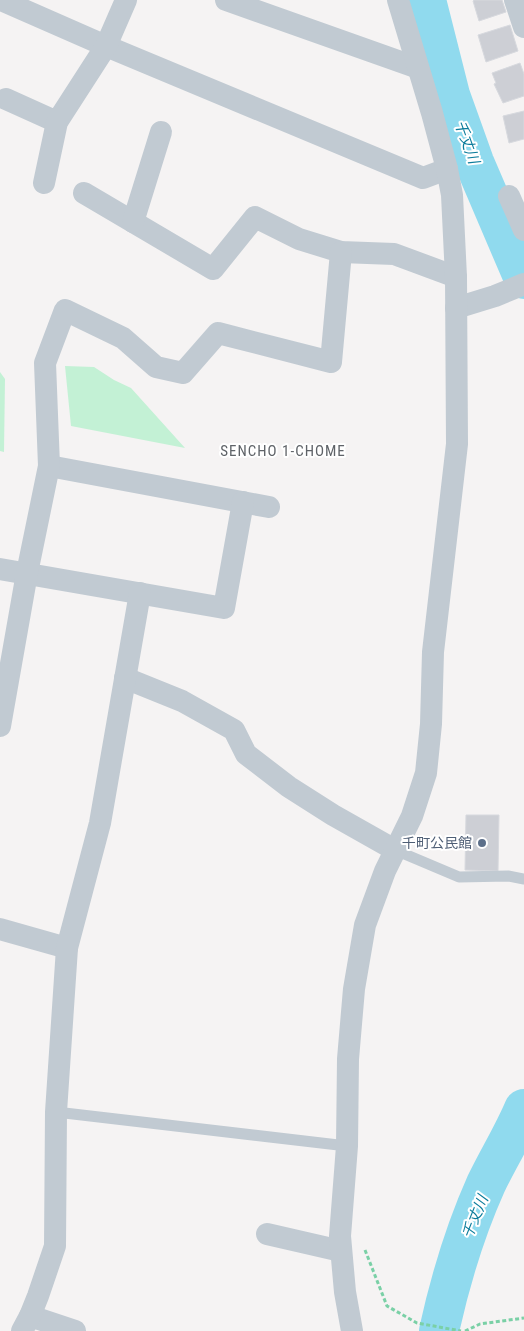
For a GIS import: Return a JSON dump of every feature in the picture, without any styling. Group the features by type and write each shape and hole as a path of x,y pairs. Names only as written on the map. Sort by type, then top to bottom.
{"street":[{"path":"1,0 106,46 423,178 447,169"},
{"path":"44,183 57,122 106,46 126,0"},
{"path":"226,0 418,68"},
{"path":"352,1247 340,1236 347,1146 348,1059 354,989 365,925 385,871 412,816 426,773 431,724 433,652 457,444 456,277 452,195 432,113 398,0"},
{"path":"515,0 524,27"},
{"path":"6,99 57,122"},
{"path":"133,222 161,132"},
{"path":"84,193 214,269 255,217 299,239 342,252 394,254 456,277"},
{"path":"509,196 524,230"},
{"path":"0,726 8,639 27,574 50,466 45,363 66,310 123,338 156,366 183,373 218,333 331,362 342,252"},
{"path":"456,308 495,296 524,284"},
{"path":"50,466 269,507"},
{"path":"0,569 224,608 243,502"},
{"path":"75,1331 26,1324 55,1246 56,1112 68,948 100,823 140,593"},
{"path":"125,678 182,702 234,730 246,754 289,787 333,815 395,850"},
{"path":"0,929 68,948"},
{"path":"267,1234 352,1247"},
{"path":"352,1247 345,1292 352,1331"}],"lane":[{"path":"395,850 459,877 508,876 524,879"},
{"path":"56,1112 347,1146"}],"path":[{"path":"352,1247 387,1306 417,1323 460,1331"},
{"path":"465,1331 480,1324 524,1318"}],"green space":[{"path":"65,366 94,367 131,388 185,448 71,426"},
{"path":"0,372 5,379 4,452 0,451"}],"building":[{"path":"474,0 502,0 506,12 479,21"},
{"path":"510,25 518,51 486,62 478,35"},
{"path":"520,63 524,74 524,96 503,103 494,84 496,83 492,73"},
{"path":"524,111 524,139 509,143 503,116"},
{"name":"千町公民館","path":"466,815 499,815 498,871 465,870"}],"waterway":[{"name":"千丈川","path":"426,0 450,95 474,162 524,279"},
{"name":"千丈川","path":"439,1331 453,1275 471,1220 486,1184 524,1109"}],"place":[{"name":"千町公民館","path":"482,843"}],"district":[{"name":"SENCHO 1-CHOME","path":"283,451"}]}
